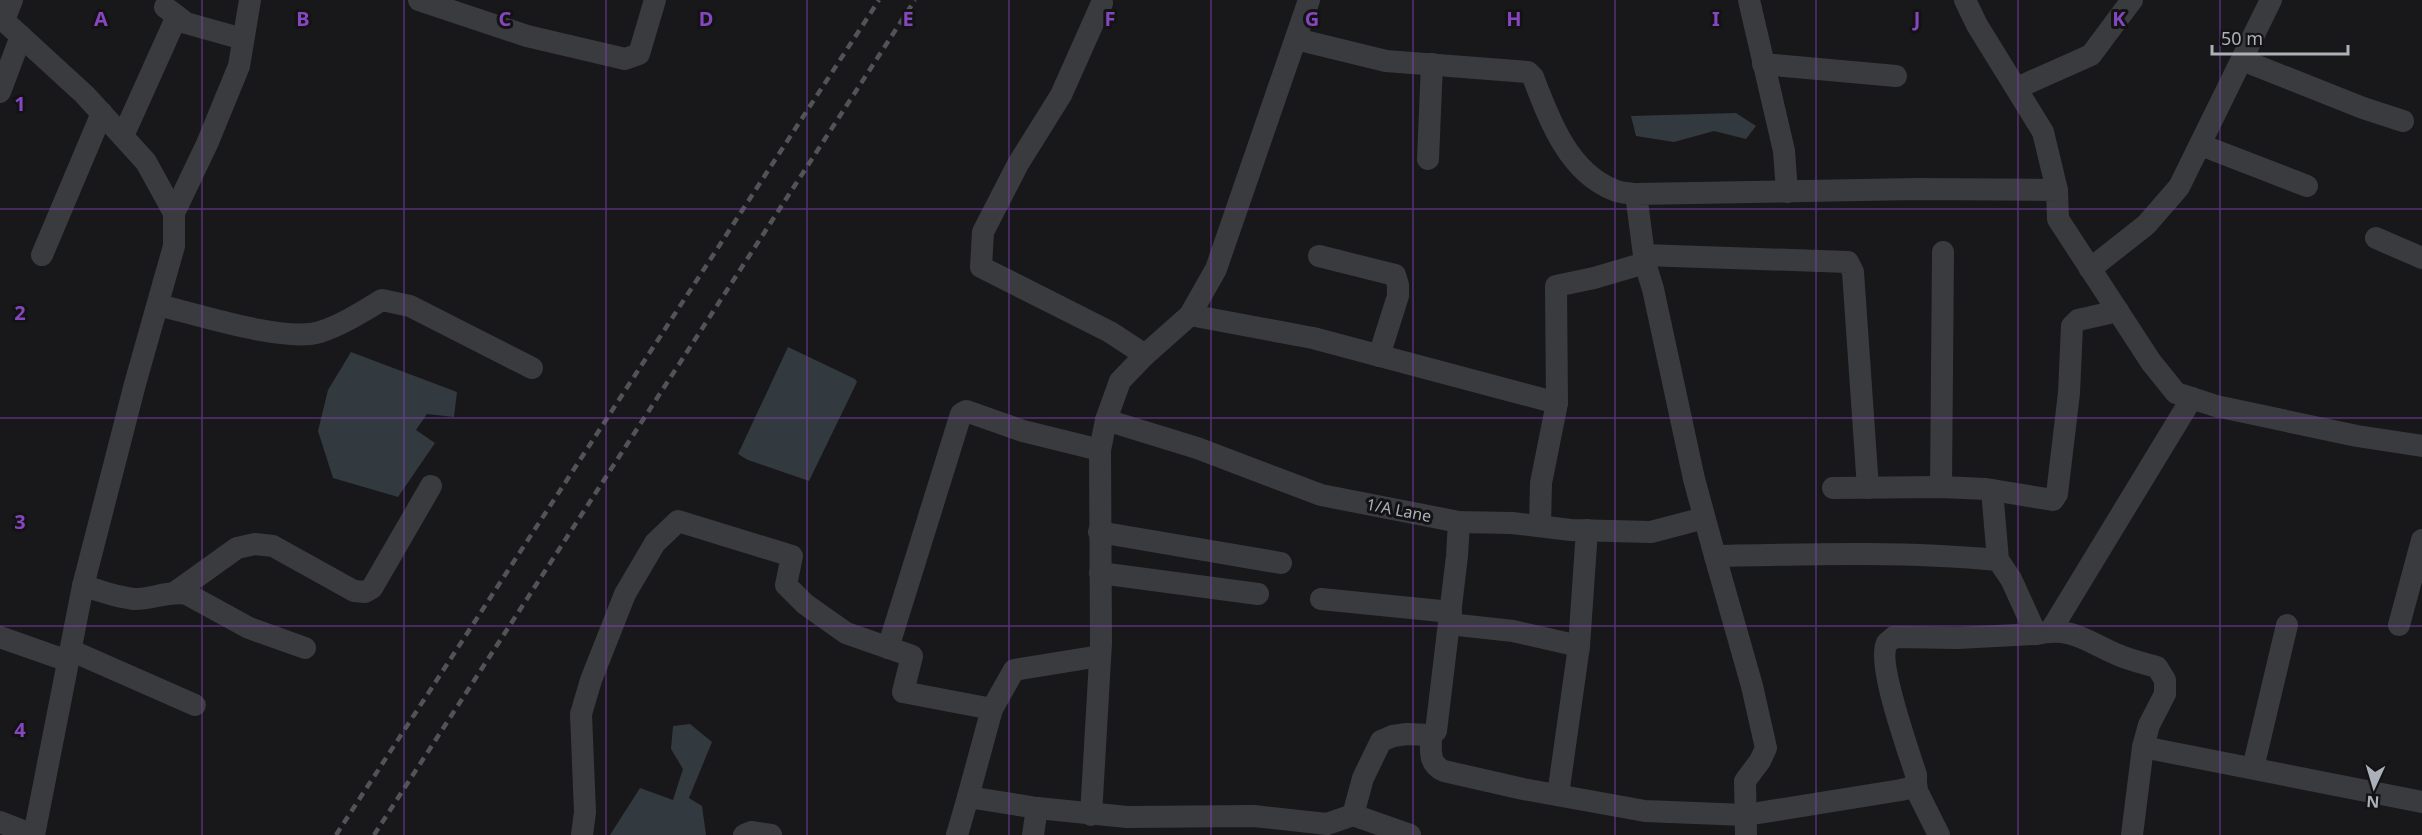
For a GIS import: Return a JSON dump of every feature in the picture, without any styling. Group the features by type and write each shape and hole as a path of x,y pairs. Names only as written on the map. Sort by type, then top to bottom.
{"street":[{"path":"0,822 34,835 83,586 174,246 174,213 207,144 239,66 250,0"},
{"path":"419,0 527,36 625,59 639,54 655,0"},
{"path":"1090,815 1100,656 1100,450 1106,420 1120,381 1190,315 1216,269 1309,0"},
{"path":"1749,0 1784,151 1787,192"},
{"path":"1965,0 1977,25 2043,132 2057,190 2058,219 2151,362 2176,393 2216,406 2357,436 2422,446"},
{"path":"2017,88 2091,55 2132,0"},
{"path":"2090,268 2146,225 2179,188 2271,0"},
{"path":"1102,3 1061,95 1018,164 983,232 981,267 1110,332 1145,355"},
{"path":"123,136 171,11 189,24 243,39"},
{"path":"5,12 21,36 85,94 146,162 174,213"},
{"path":"0,92 21,36"},
{"path":"1296,39 1386,61 1528,72 1533,77 1551,122 1575,161 1601,184 1615,191 1636,194 1916,189 2057,190"},
{"path":"2242,60 2363,108 2403,121"},
{"path":"1428,159 1432,64"},
{"path":"1763,64 1896,76"},
{"path":"42,255 102,113"},
{"path":"2201,145 2307,186"},
{"path":"1636,194 1644,259 1653,289 1704,518 1752,686 1766,748 1760,761 1745,780 1746,825"},
{"path":"2376,238 2422,258"},
{"path":"1941,487 1943,252"},
{"path":"1319,256 1395,275 1398,296 1379,356"},
{"path":"1540,526 1541,483 1557,403 1556,286 1594,278 1644,259 1848,262 1853,272 1868,488"},
{"path":"158,305 253,329 302,335 319,332 342,323 382,300 410,306 532,368"},
{"path":"1833,488 1941,487 1992,490 2050,501 2056,498 2069,393 2072,326 2078,320 2118,311"},
{"path":"1190,315 1313,338 1557,403"},
{"path":"2044,632 2192,398"},
{"path":"888,648 962,414 966,411 976,413 1023,431 1100,450"},
{"name":"1/A Lane","path":"1106,420 1197,448 1321,495 1459,522 1651,532 1704,518"},
{"path":"83,586 131,599 149,598 177,591 237,548 255,544 273,546 354,591 364,592 372,588 431,486"},
{"path":"1992,490 1998,560 2044,632"},
{"path":"582,835 585,812 580,714 625,594 655,543 678,521 792,556 786,585 805,604 846,633 912,656 903,692 992,709"},
{"path":"969,797 1090,815 1206,826 1254,816 1326,830 1353,815 1363,778 1381,741 1400,735 1431,735 1436,731 1459,522"},
{"path":"1558,795 1579,646 1587,530"},
{"path":"1099,532 1281,563"},
{"path":"2399,625 2422,540"},
{"path":"1715,556 1818,553 1939,554 1998,560"},
{"path":"1100,573 1258,594"},
{"path":"177,591 187,594 249,628 304,648"},
{"path":"1321,598 1450,618 1579,646"},
{"path":"2253,768 2287,625"},
{"path":"1939,835 1917,791 1888,680 1885,659 1887,644 1894,637 1958,638 2044,632 2074,633 2118,655 2157,667 2165,680 2165,694 2149,725 2143,747 2132,835"},
{"path":"0,636 69,656 195,705"},
{"path":"957,835 992,709 1014,670 1100,656"},
{"path":"1431,735 1430,759 1437,767 1523,789 1645,811 1746,825 1913,787 1916,782"},
{"path":"2143,747 2422,802"},
{"path":"1033,835 1037,808"},
{"path":"1353,815 1410,835"},
{"path":"744,835 751,832 771,835"}],"shaded area":[{"path":"1736,113 1756,126 1746,139 1714,131 1674,142 1636,136 1631,116"},
{"path":"788,347 857,382 809,481 748,460 738,454"},
{"path":"351,352 457,392 454,417 427,414 416,430 435,443 398,497 333,478 318,431 328,390"},
{"path":"690,724 712,742 689,798 702,806 706,835 610,835 640,788 673,800 683,769 671,749 673,726"}],"railway":[{"path":"336,835 879,0"},
{"path":"374,835 915,0"}]}
